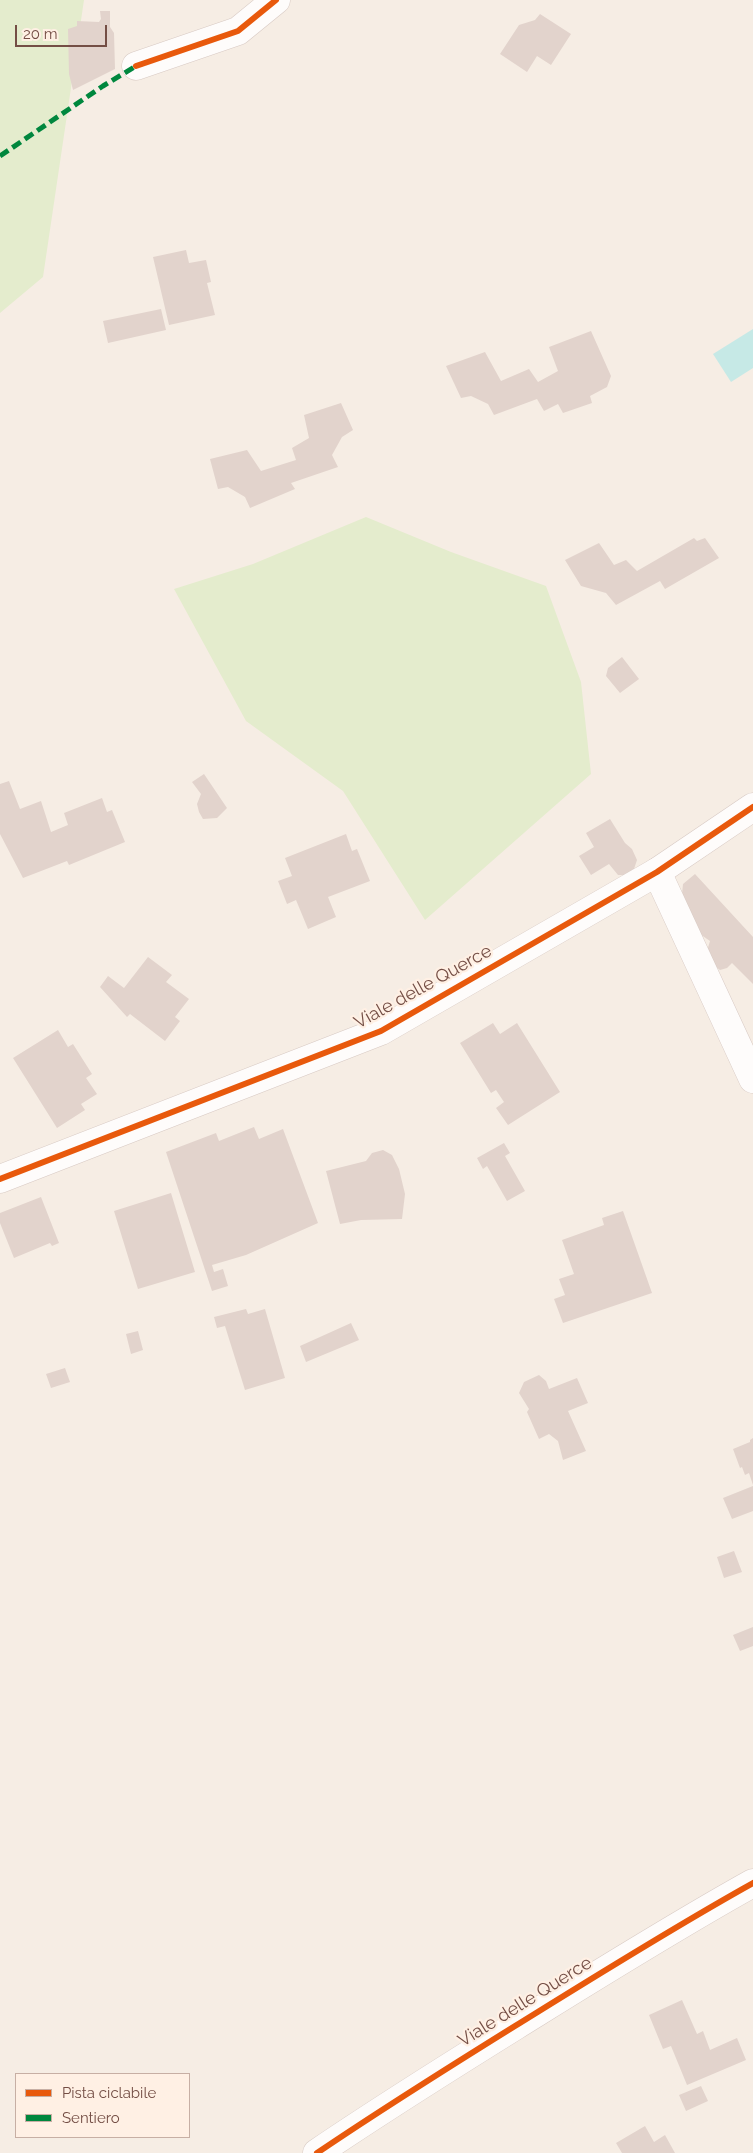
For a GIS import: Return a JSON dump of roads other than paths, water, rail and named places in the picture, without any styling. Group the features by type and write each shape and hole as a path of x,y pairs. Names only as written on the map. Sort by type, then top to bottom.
{"street":[{"path":"136,66 238,30 276,0"},
{"name":"Viale delle Querce","path":"0,1179 381,1031 657,872 753,807"},
{"path":"657,872 753,1079"},
{"name":"Viale delle Querce","path":"317,2153 442,2071 617,1962 753,1883"}],"water":[{"path":"753,329 753,368 731,382 713,354"}]}
